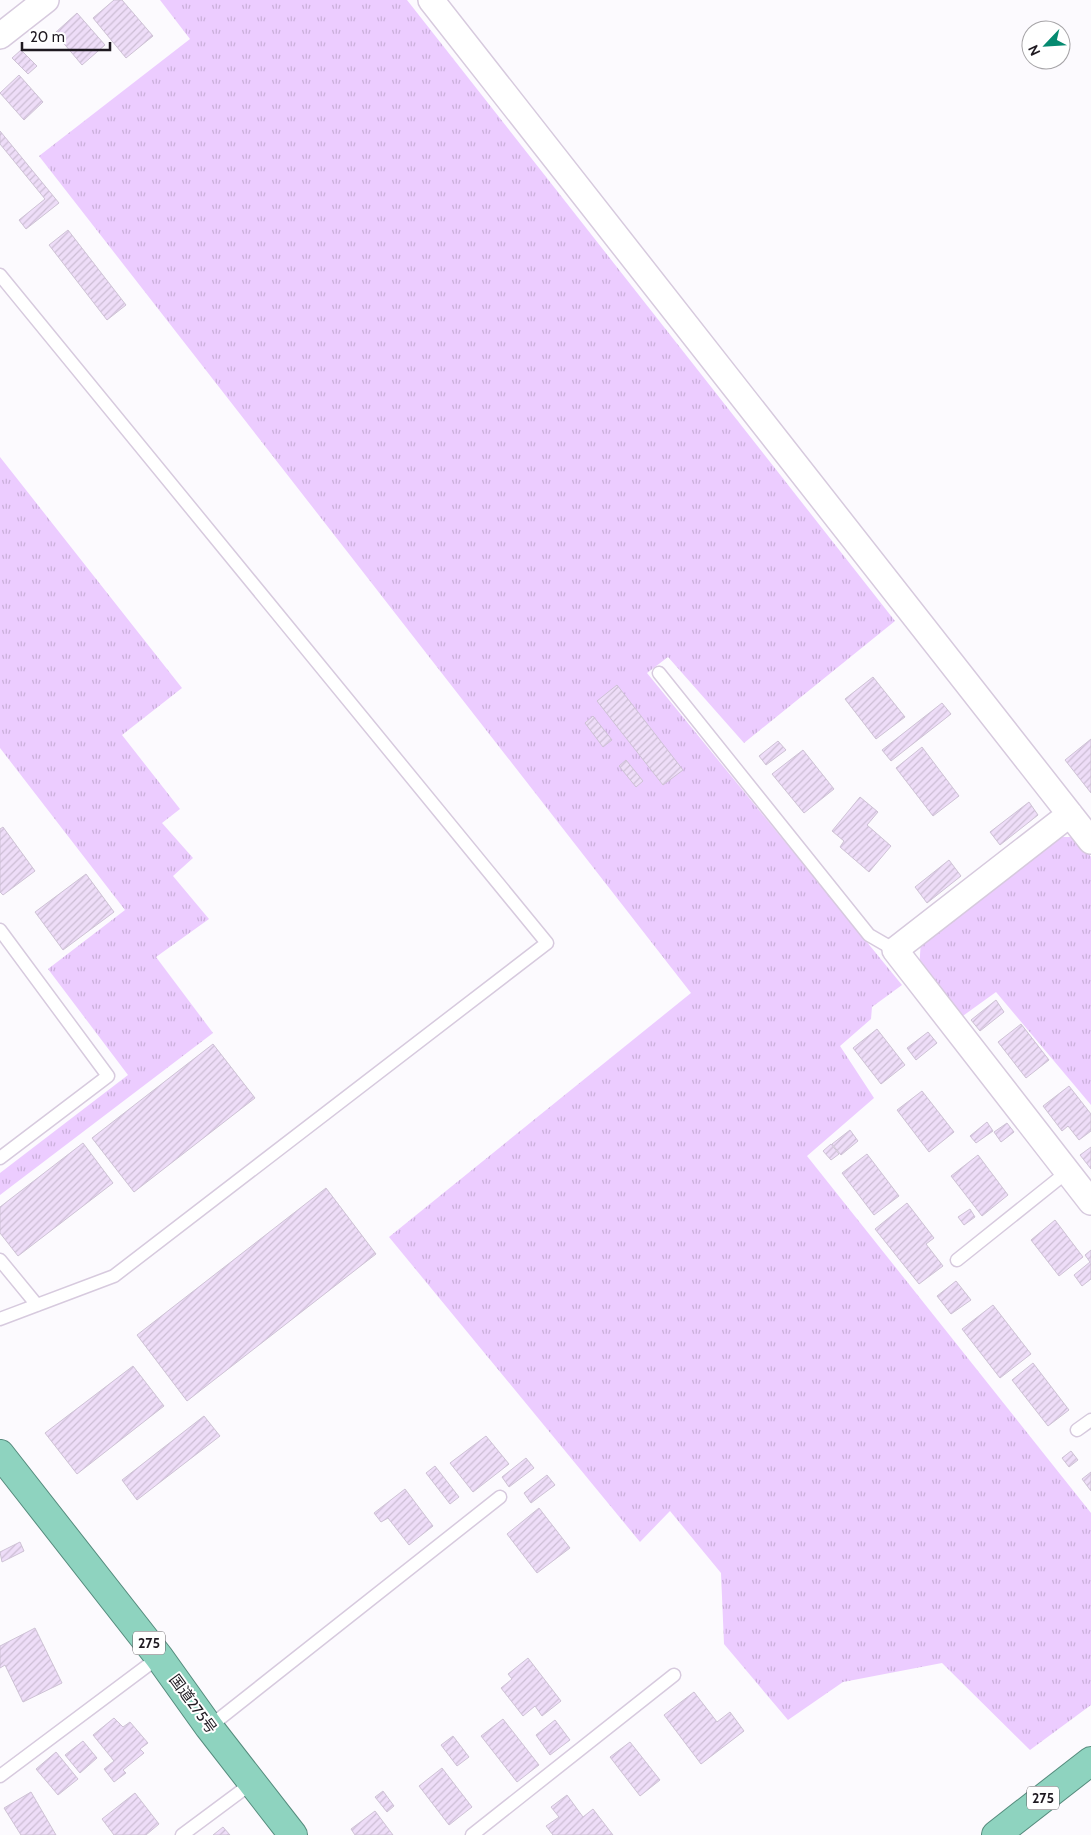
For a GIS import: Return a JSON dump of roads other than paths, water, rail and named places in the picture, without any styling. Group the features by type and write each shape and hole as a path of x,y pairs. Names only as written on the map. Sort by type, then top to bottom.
{"highway":[{"name":"国道275号","path":"0,1454 159,1656 209,1727 293,1835"},
{"name":"275","path":"996,1835 1091,1761"}],"street":[{"path":"0,36 46,0"},
{"path":"431,0 1091,841"},
{"path":"1070,814 895,950 1091,1202"}],"lane":[{"path":"0,275 547,943 114,1276 0,1319"},
{"path":"659,673 869,935 895,950"},
{"path":"0,930 108,1076 0,1158"},
{"path":"958,1260 1067,1172"},
{"path":"0,1260 37,1306"},
{"path":"1077,1430 1091,1420"},
{"path":"209,1727 500,1497"},
{"path":"0,1776 159,1656"},
{"path":"472,1835 674,1675"},
{"path":"182,1835 252,1783"}]}
